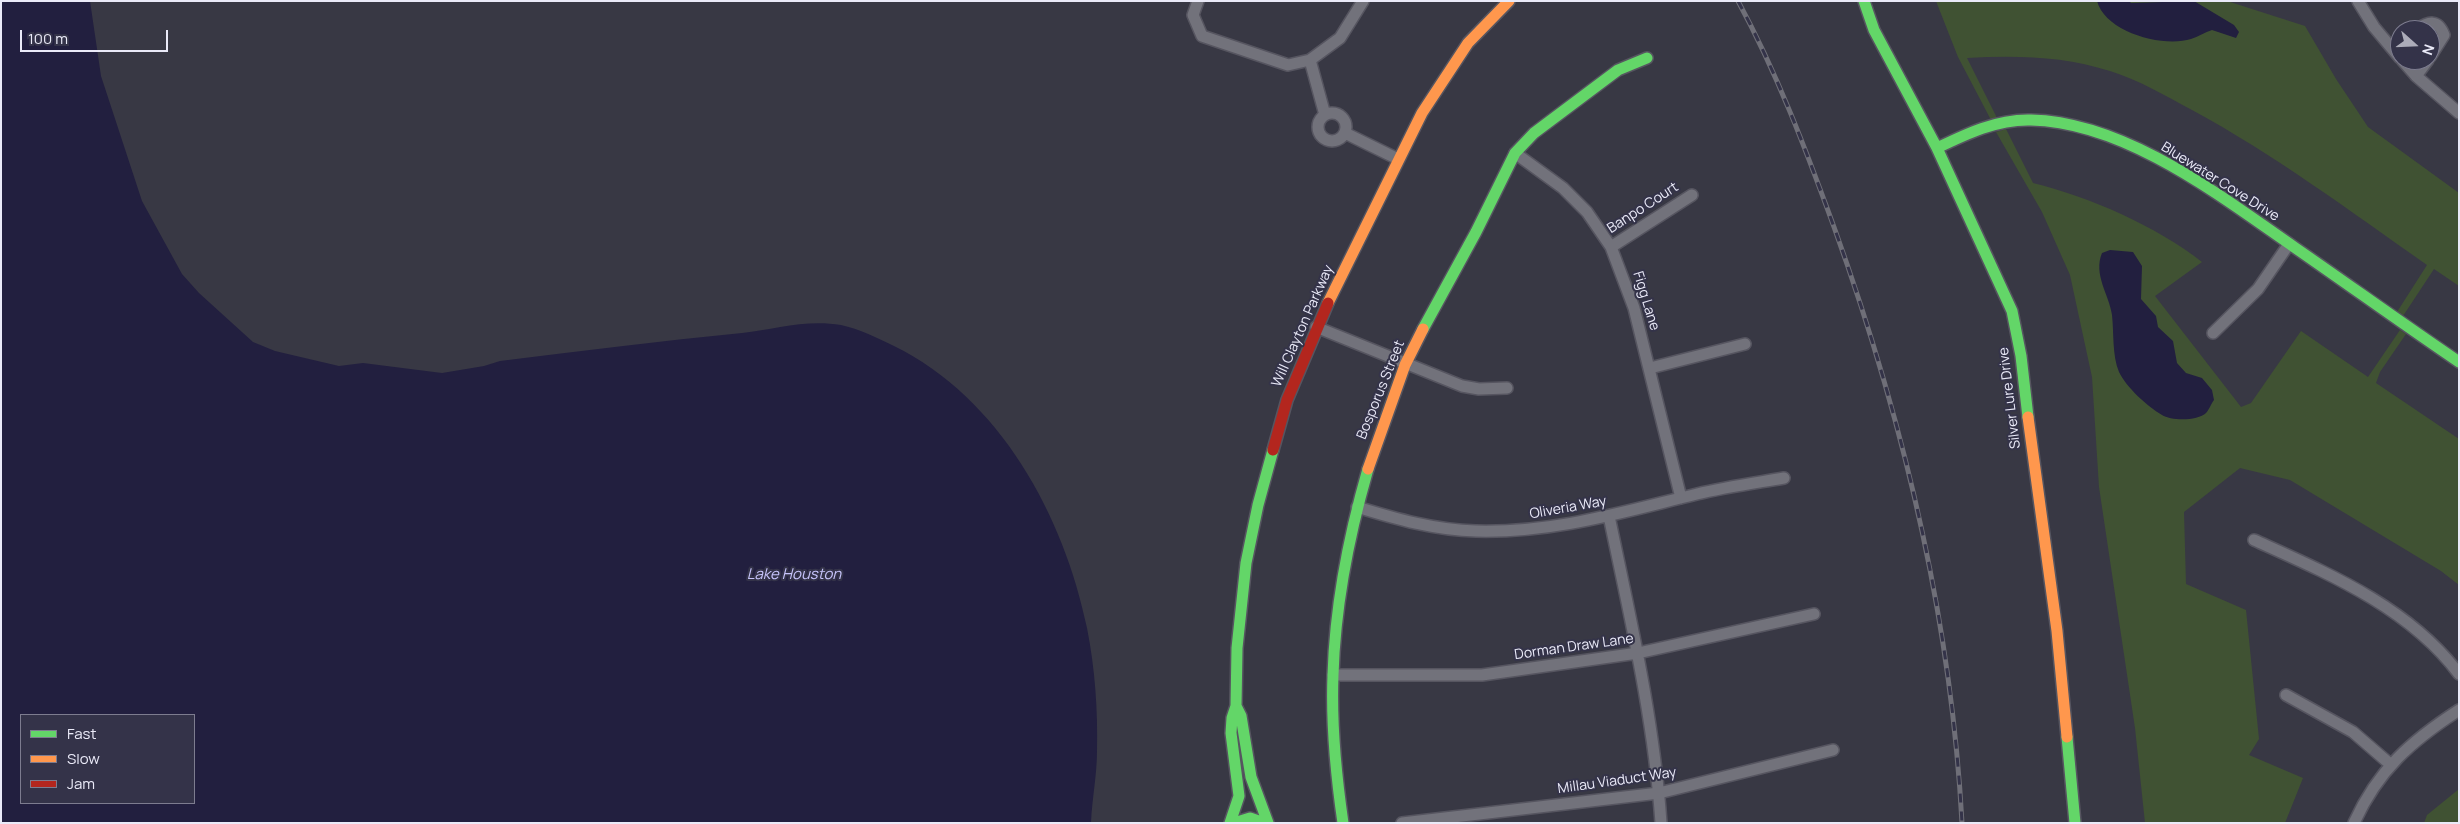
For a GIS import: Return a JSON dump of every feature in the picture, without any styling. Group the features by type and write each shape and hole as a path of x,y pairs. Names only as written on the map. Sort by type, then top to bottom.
{"street":[{"path":"1198,1 1193,15 1202,36 1288,65 1310,60 1340,38 1363,1"},
{"name":"Will Clayton Parkway","path":"1232,823 1239,796 1231,733 1232,718 1236,706 1241,605 1258,505 1287,400 1316,328 1398,159 1444,77 1468,43 1509,1"},
{"name":"Silver Lure Drive","path":"1864,1 1874,30 1937,148 2004,290 2017,333 2057,631 2075,823"},
{"path":"2358,1 2374,27 2390,44"},
{"path":"2440,26 2444,35 2440,41"},
{"name":"Bosporus Street","path":"1343,823 1337,779 1333,675 1343,579 1357,507 1377,439 1405,365 1450,277 1476,232 1515,153 1534,133 1618,70 1647,58"},
{"path":"1310,60 1325,115 1318,127 1325,139 1338,139 1345,133 1346,124 1341,116 1333,113 1325,115"},
{"path":"2412,70 2459,113"},
{"path":"2416,76 2420,70"},
{"name":"Bluewater Cove Drive","path":"1937,148 1972,131 1999,123 2032,120 2069,124 2103,135 2155,158 2217,194 2459,362"},
{"path":"1345,133 1398,159"},
{"name":"Figg Lane","path":"1515,153 1563,188 1587,212 1611,247 1626,284 1650,368 1681,498"},
{"name":"Banpo Court","path":"1611,247 1692,195"},
{"path":"2213,333 2258,289 2289,244"},
{"path":"1316,328 1405,365 1462,386 1479,390 1507,388"},
{"path":"1650,368 1745,344"},
{"name":"Oliveria Way","path":"1357,507 1413,524 1475,532 1550,528 1681,498 1784,478"},
{"path":"1609,516 1638,653 1659,793 1661,823"},
{"path":"2254,540 2326,572 2373,600 2416,631 2449,661 2459,674"},
{"name":"Dorman Draw Lane","path":"1333,675 1482,675 1638,653 1814,614"},
{"path":"2286,695 2353,732 2390,764"},
{"name":"Will Clayton Parkway","path":"1236,706 1241,716 1251,777 1266,823"},
{"path":"2354,823 2375,785 2390,764 2417,738 2459,710"},
{"name":"Millau Viaduct Way","path":"1402,823 1659,793 1833,750"},
{"path":"1232,823 1250,818 1266,823"}],"green space":[{"path":"1936,1 2227,1 2305,26 2336,79 2368,127 2459,193 2459,286 2434,269 2403,316 2397,312 2427,265 2312,184 2223,127 2162,94 2121,75 2075,62 2039,58 1967,58 1997,118 1991,120 1958,57"},
{"path":"2006,129 2033,183 2077,196 2122,214 2164,236 2202,262 2155,296 2241,407 2251,403 2301,331 2368,377 2400,330 2406,334 2380,372 2376,383 2459,439 2459,585 2441,571 2290,480 2240,468 2184,512 2186,584 2246,610 2259,739 2249,755 2303,778 2285,823 2145,823 2135,728 2099,487 2092,377 2070,275 2042,212 1996,132"},
{"path":"2459,789 2459,823 2424,823 2427,815"}],"water":[{"name":"Lake Houston","path":"1,1 90,1 101,76 142,201 182,274 199,293 253,342 275,351 339,366 363,363 442,373 484,366 500,361 742,333 791,325 828,323 841,325 875,337 932,368 966,396 996,429 1022,464 1044,503 1062,544 1076,586 1087,628 1092,658 1097,736 1091,823 1,823"},
{"path":"2097,1 2129,1 2131,3 2194,1 2234,25 2239,32 2236,38 2212,30 2194,38 2179,41 2151,39 2136,35 2111,21 2102,12"},
{"path":"2110,250 2133,252 2142,266 2141,299 2156,316 2158,327 2173,341 2177,363 2186,373 2202,378 2212,390 2214,400 2207,412 2202,416 2184,419 2166,417 2150,407 2122,378 2114,351 2112,315 2099,269 2102,253"}],"railway":[{"path":"1738,1 1766,56 1802,141 1859,299 1882,372 1920,520 1935,595 1947,670 1956,746 1962,823"}],"traffic: fast":[{"path":"1864,1 1874,30 1937,148 2012,311 2021,356 2028,417"},
{"path":"1423,329 1476,232 1515,153 1534,133 1618,70 1647,58"},
{"path":"1937,148 1994,125 2018,120 2066,124 2101,133 2136,147 2203,184 2459,362"},
{"path":"1230,823 1239,796 1231,733 1232,718 1236,706 1237,648 1246,563 1258,505 1273,450"},
{"path":"1343,823 1333,731 1334,649 1344,571 1368,469"},
{"path":"1236,706 1241,716 1251,777 1268,823"},
{"path":"2067,737 2075,823"},
{"path":"1234,823 1250,818 1264,823"}],"traffic: slow":[{"path":"1328,303 1422,113 1468,43 1509,1"},
{"path":"1368,469 1405,365 1423,329"},
{"path":"2028,417 2057,631 2067,737"}],"traffic: jam":[{"path":"1273,450 1287,400 1328,303"}]}
